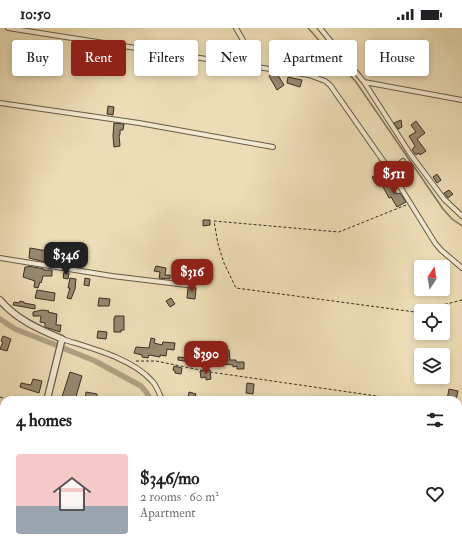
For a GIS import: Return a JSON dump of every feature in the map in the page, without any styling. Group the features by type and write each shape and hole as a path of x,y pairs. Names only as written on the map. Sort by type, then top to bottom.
{"street":[{"path":"8,28 206,60"},
{"path":"236,28 243,40"},
{"path":"320,28 364,82 410,155 444,199 462,216"},
{"path":"261,68 309,75 325,81 330,85 391,172 440,250 462,268"},
{"path":"364,82 462,100"},
{"path":"0,102 139,123 273,146"},
{"path":"391,172 403,161"},
{"path":"0,258 112,276 187,285"},
{"path":"0,300 20,319 33,326 62,339 88,347 125,362 145,374 158,389 161,396"},
{"path":"48,396 62,339"}],"path":[{"path":"410,203 339,232 214,221 218,244 224,263 236,288 415,312 462,300"},
{"path":"125,362 156,361 210,372 376,396"}],"building":[{"path":"269,76 278,76 284,85 277,90"},
{"path":"288,77 302,80 300,87 287,83"},
{"path":"108,106 114,107 113,115 107,114"},
{"path":"401,120 402,127 398,129 394,123"},
{"path":"416,121 425,133 417,139 426,151 420,155 419,153 416,155 412,150 415,146 409,136 416,132 411,125"},
{"path":"114,123 124,124 123,130 120,130 119,135 120,146 114,147 113,136"},
{"path":"381,172 384,178 375,183 372,177"},
{"path":"437,174 441,180 437,183 433,177"},
{"path":"390,183 397,194 400,193 406,202 397,207 391,197 389,198 383,187"},
{"path":"449,190 453,194 448,198 444,193"},
{"path":"203,220 210,220 210,225 203,226"},
{"path":"30,248 47,251 45,262 29,258"},
{"path":"28,266 44,270 52,270 52,276 43,276 38,288 34,287 35,281 23,277 25,267"},
{"path":"156,266 166,268 165,275 170,275 170,279 159,278 160,272 154,271"},
{"path":"64,272 69,273 68,279 63,278"},
{"path":"70,278 76,279 75,289 71,299 67,298 70,288 68,288"},
{"path":"85,278 90,279 89,286 84,285"},
{"path":"188,288 196,288 195,299 187,298"},
{"path":"37,290 55,293 54,301 35,298"},
{"path":"99,298 110,299 109,306 98,306"},
{"path":"171,298 175,304 170,307 166,301"},
{"path":"20,301 35,305 35,309 13,305 14,302 19,303"},
{"path":"42,310 57,314 56,325 61,325 60,332 45,327 45,323 40,322 41,316 33,316 33,312"},
{"path":"115,316 124,316 124,330 121,330 121,332 114,332"},
{"path":"98,331 107,332 106,339 97,338"},
{"path":"3,336 11,339 7,351 0,349 3,342 1,341"},
{"path":"151,338 155,339 154,343 162,345 163,342 175,343 174,350 167,349 166,356 160,355 160,357 149,355 148,358 134,353 136,347 149,348"},
{"path":"215,348 220,349 220,351 229,350 230,360 244,362 244,369 237,369 237,366 233,367 233,365 212,363"},
{"path":"190,352 198,354 197,363 178,360 178,357 190,358"},
{"path":"174,366 182,368 181,374 175,373 173,370"},
{"path":"210,370 211,379 206,380 206,377 201,378 200,371"},
{"path":"70,372 82,376 76,396 62,396"},
{"path":"33,379 42,381 39,393 20,387 21,383 31,385"},
{"path":"247,383 254,384 253,394 246,393"},
{"path":"449,389 458,391 457,396 448,396"},
{"path":"86,392 97,394 97,396 86,396"},
{"path":"189,392 196,394 195,396 188,396"}],"waterway":[{"path":"308,28 356,82 443,209 452,219 462,226"},
{"path":"0,319 15,329 56,345"},
{"path":"63,348 95,361 141,386 148,396"}]}
